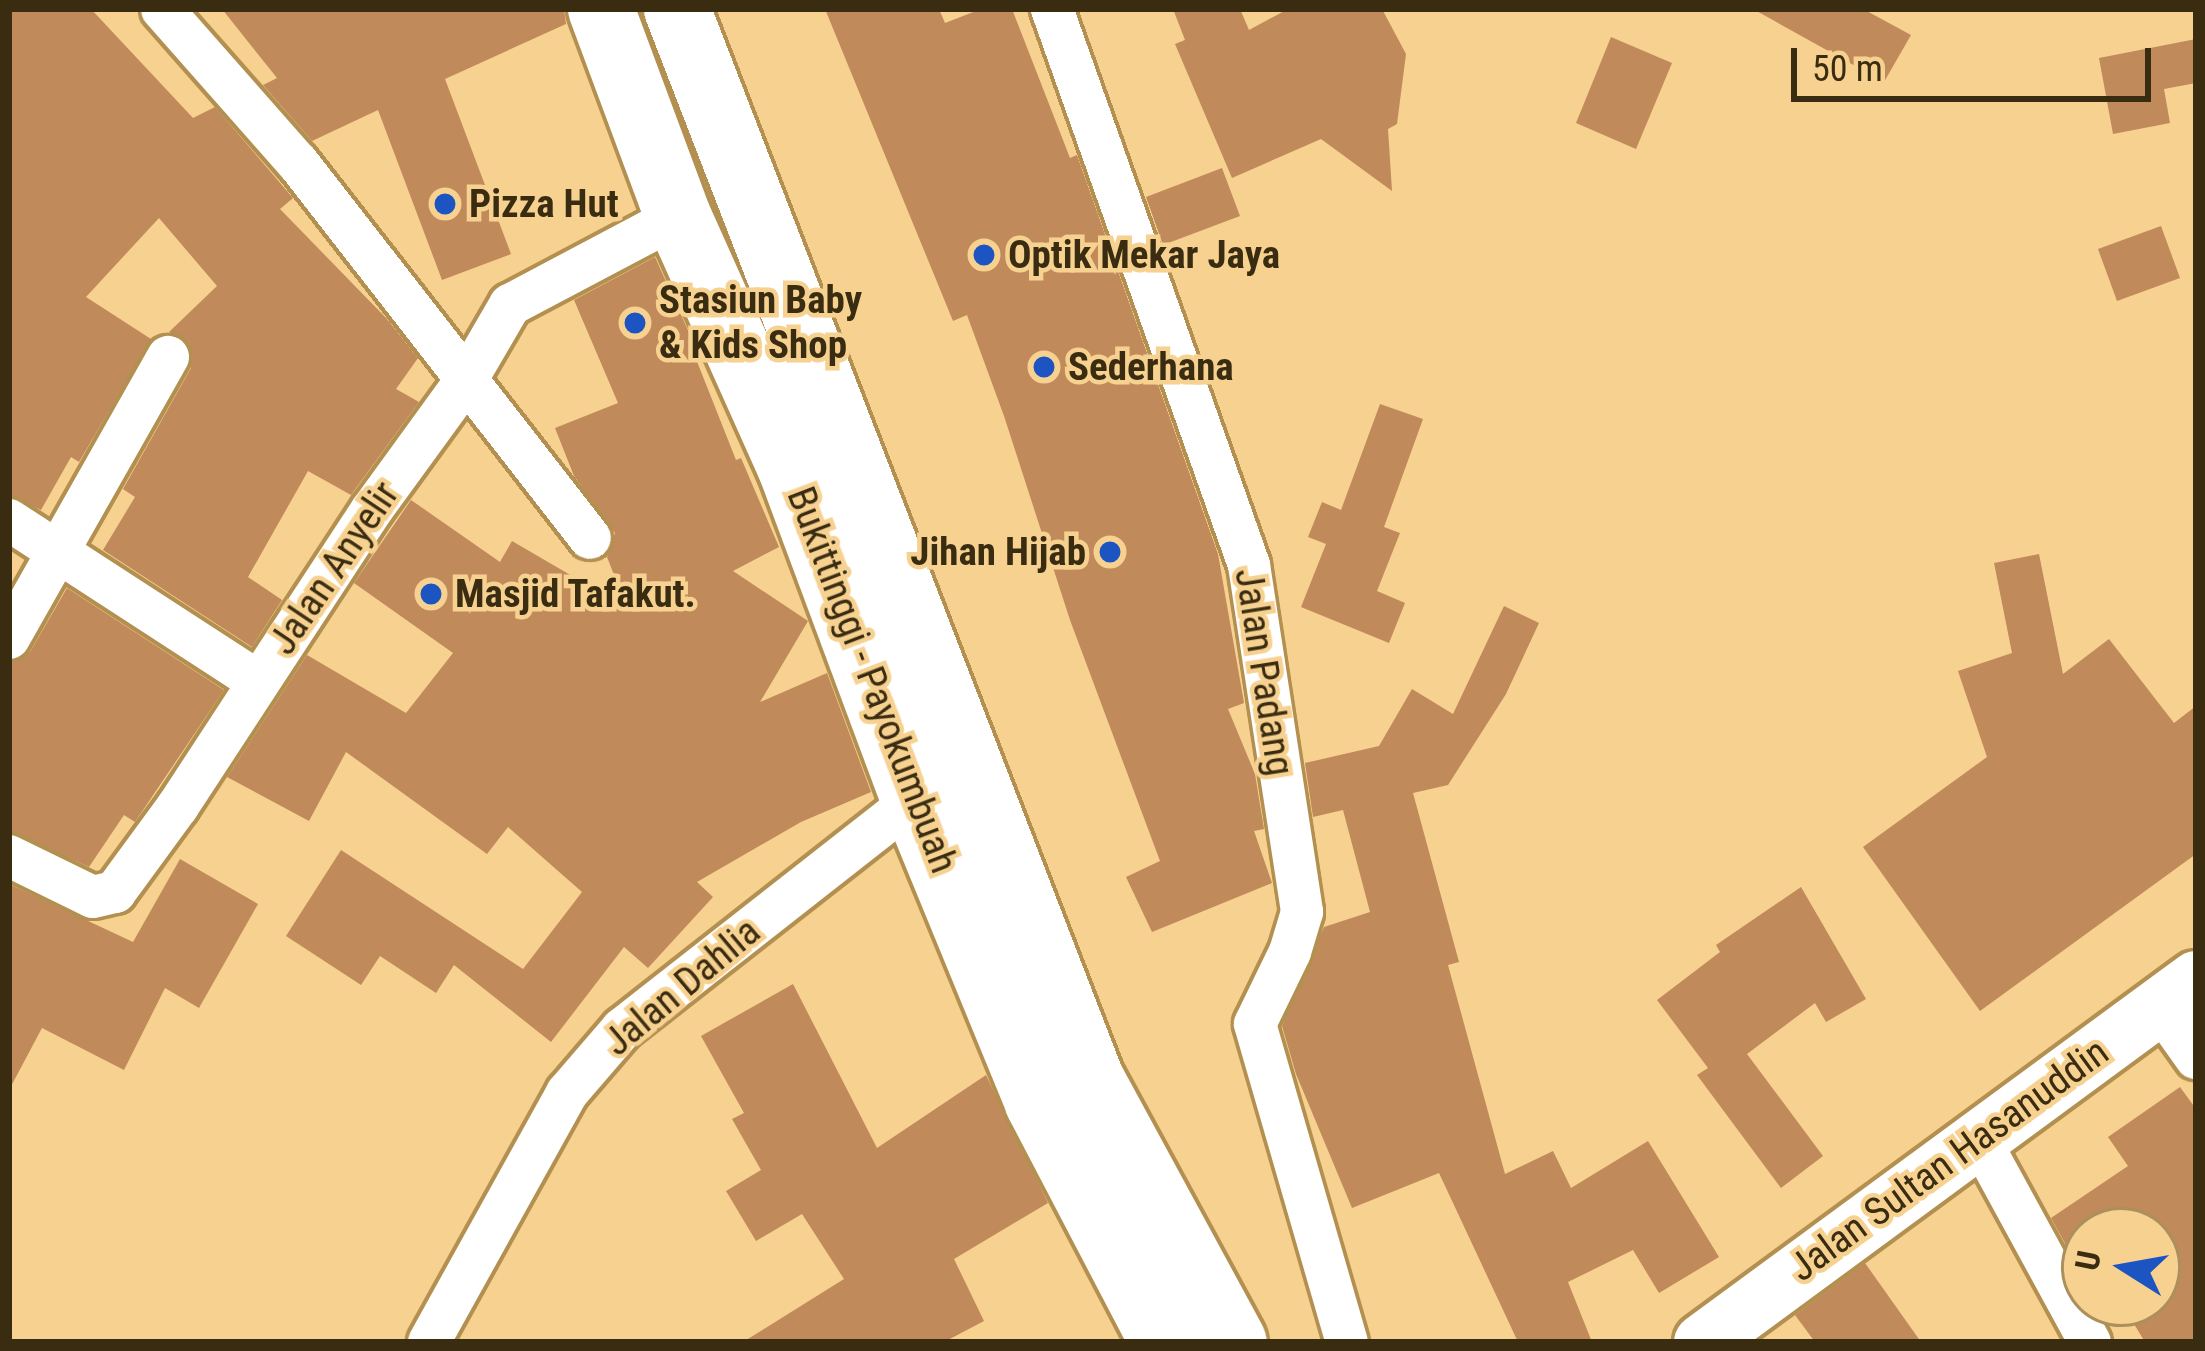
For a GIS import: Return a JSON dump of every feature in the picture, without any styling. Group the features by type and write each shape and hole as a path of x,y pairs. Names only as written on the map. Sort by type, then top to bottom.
{"highway":[{"name":"Bukittinggi - Payokumbuah","path":"601,9 678,215 790,466 914,800 1038,1103 1163,1342"},
{"name":"Bukittinggi - Payokumbuah","path":"676,9 1091,1079 1234,1342"}],"street":[{"path":"162,9 298,163 590,538"},
{"name":"Jalan Padang","path":"1052,9 1249,565 1302,912 1291,952 1263,998 1255,1024 1347,1342"},
{"name":"Jalan Anyelir","path":"9,856 93,897 115,892 467,379 510,305 678,215"},
{"path":"9,638 168,357"},
{"path":"9,520 257,681"},
{"name":"Jalan Dahlia","path":"429,1342 567,1093 622,1029 914,800"},
{"path":"2177,993 2196,1058"},
{"name":"Jalan Sultan Hasanuddin","path":"1702,1342 2177,993"},
{"path":"1978,1137 2090,1342"}],"building":[{"path":"9,9 91,9 193,118 215,107 293,198 280,209 387,319 418,358 396,389 419,402 351,495 308,471 248,577 282,600 252,647 103,550 135,497 123,489 191,368 189,343 169,332 217,286 159,218 86,297 151,339 79,462 71,457 41,510 9,495"},
{"path":"222,9 564,9 566,24 445,79 511,254 442,280 378,110 312,141 263,85 277,78"},
{"path":"825,9 939,9 945,23 981,9 1012,9 1070,158 1077,155 1218,554 1244,703 1228,709 1255,774 1264,829 1254,831 1272,883 1152,932 1126,877 1160,861 1070,620 1004,416 967,315 953,321"},
{"path":"1173,9 1240,9 1249,30 1288,9 1382,9 1406,54 1397,124 1388,129 1392,191 1321,139 1232,178 1175,44 1185,40"},
{"path":"1753,9 1863,9 1911,35 1884,82"},
{"path":"1611,37 1672,63 1636,149 1576,123"},
{"path":"2196,39 2196,83 2164,89 2170,123 2113,134 2099,58"},
{"path":"1222,168 1240,216 1163,245 1146,197"},
{"path":"2161,226 2180,278 2117,301 2098,249"},
{"path":"655,257 700,357 696,359 736,460 741,458 779,547 733,571 808,621 760,702 827,673 871,792 801,822 697,882 713,897 648,968 624,947 551,1042 454,965 436,993 380,956 361,985 286,936 341,850 523,969 582,892 508,827 487,854 346,752 309,821 227,777 307,655 406,713 453,653 354,583 411,500 500,562 512,541 627,608 607,557 615,533 574,476 555,428 618,403 574,300"},
{"path":"1380,404 1423,419 1384,527 1400,533 1377,591 1405,603 1389,643 1301,607 1326,544 1308,537 1322,502 1341,510"},
{"path":"2039,554 2063,674 2109,639 2174,723 2196,706 2196,854 1980,1011 1863,847 1987,757 1958,671 2012,653 1994,563"},
{"path":"67,588 224,690 135,822 124,815 89,867 9,831 9,663 30,652"},
{"path":"1504,606 1539,623 1506,694 1448,785 1413,793 1459,962 1448,965 1505,1174 1553,1151 1571,1188 1648,1141 1719,1257 1659,1293 1633,1250 1568,1282 1592,1342 1518,1342 1439,1173 1352,1208 1296,1074 1282,1026 1324,927 1370,912 1343,810 1313,817 1305,763 1379,746 1412,689 1453,714"},
{"path":"180,859 258,904 199,1008 165,988 124,1070 42,1028 9,1090 9,884 133,942"},
{"path":"1801,887 1866,999 1826,1022 1815,1003 1747,1054 1823,1156 1781,1188 1697,1075 1708,1068 1657,1000 1720,952 1716,945"},
{"path":"793,984 877,1148 986,1075 1048,1203 954,1259 984,1321 944,1342 743,1342 844,1279 802,1214 756,1241 726,1191 761,1170 732,1119 744,1113 701,1036"},
{"path":"2180,1087 2196,1109 2196,1342 2145,1342 2136,1327 2181,1327 2181,1207 2067,1207 2128,1166 2108,1137"},
{"path":"2061,1211 2061,1236 2051,1218"},
{"path":"1865,1263 1921,1342 1815,1342 1795,1315"}],"place":[{"name":"Pizza Hut","path":"445,204"},
{"name":"Optik Mekar Jaya","path":"984,255"},
{"name":"Stasiun Baby & Kids Shop","path":"635,323"},
{"name":"Sederhana","path":"1044,367"},
{"name":"Jihan Hijab","path":"1110,552"},
{"name":"Masjid Tafakut.","path":"431,594"}]}
